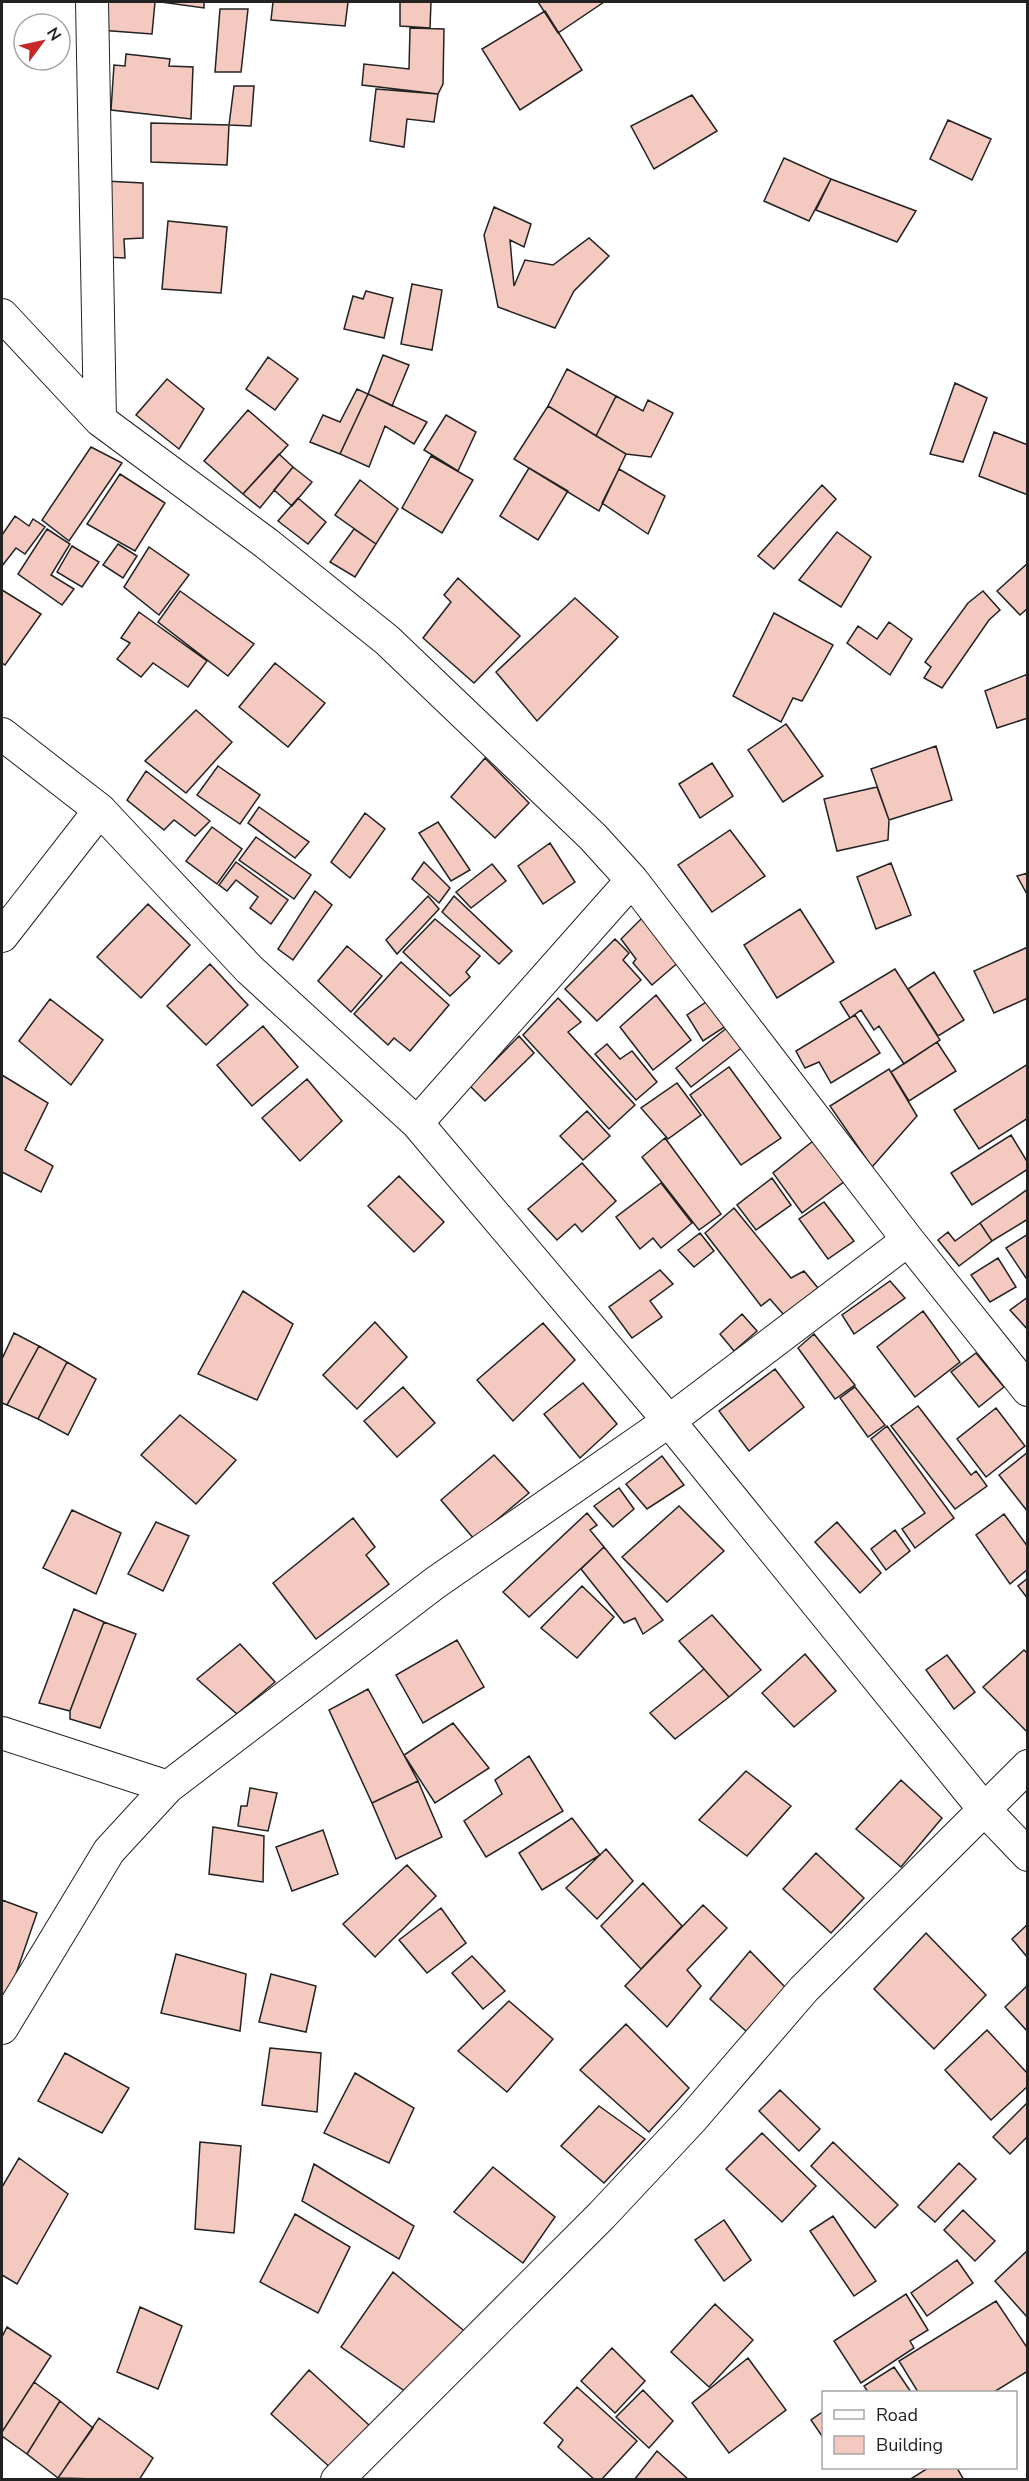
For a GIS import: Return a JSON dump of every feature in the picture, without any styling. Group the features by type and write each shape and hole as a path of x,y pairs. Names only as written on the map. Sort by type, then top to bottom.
{"street":[{"path":"92,2 100,420"},
{"path":"2,315 100,420 266,543 387,640 593,837 632,880 908,1240 1028,1390"},
{"path":"2,734 100,810 249,969 417,1123 669,1421 983,1808 1028,1855"},
{"path":"2,936 100,810"},
{"path":"417,1123 632,880"},
{"path":"2,2028 109,1851 168,1786 435,1583 669,1421 908,1240"},
{"path":"2,1733 168,1786"},
{"path":"337,2480 602,2215 691,2120 804,1989 983,1808 1028,1766"}],"building":[{"path":"101,2 155,2 152,34 99,30"},
{"path":"161,2 204,2 204,8"},
{"path":"273,2 348,2 345,26 271,20"},
{"path":"400,2 431,2 430,28 400,26"},
{"path":"538,2 604,2 558,33"},
{"path":"220,9 248,9 241,72 215,72"},
{"path":"545,11 582,70 520,110 482,49"},
{"path":"410,28 444,29 443,84 438,94 362,85 364,64 409,69"},
{"path":"126,54 170,59 169,66 193,67 191,119 111,110 114,65 125,66"},
{"path":"234,86 254,86 251,126 229,125"},
{"path":"376,89 438,94 434,122 407,119 404,147 370,141"},
{"path":"692,95 717,131 654,169 631,126"},
{"path":"948,120 991,139 972,180 930,159"},
{"path":"151,123 229,125 227,165 151,162"},
{"path":"784,158 831,179 809,221 764,201"},
{"path":"831,179 916,211 897,242 816,210"},
{"path":"105,181 143,183 143,238 124,239 125,258 105,257"},
{"path":"494,207 531,224 524,247 510,240 514,286 525,260 553,265 589,238 609,256 574,291 555,328 498,307 484,235"},
{"path":"168,221 227,227 221,293 162,289"},
{"path":"412,284 442,290 432,350 401,344"},
{"path":"366,291 393,298 384,338 344,329 353,296 363,299"},
{"path":"383,355 409,365 392,406 368,394"},
{"path":"268,357 298,379 275,410 246,389"},
{"path":"567,369 616,396 596,436 548,406"},
{"path":"167,379 204,409 179,449 136,415"},
{"path":"955,383 987,398 963,462 930,454"},
{"path":"357,389 368,394 340,454 310,442 323,415 340,422"},
{"path":"368,394 427,422 414,444 385,426 369,467 340,454"},
{"path":"616,396 643,411 648,400 673,413 651,457 626,454 596,436"},
{"path":"548,406 626,454 599,511 514,459"},
{"path":"248,410 288,445 243,494 204,461"},
{"path":"446,415 476,432 458,471 424,450"},
{"path":"994,432 1028,445 1028,495 979,476"},
{"path":"91,447 122,463 69,541 42,520"},
{"path":"279,454 293,467 260,508 243,494"},
{"path":"431,456 473,480 442,533 402,508"},
{"path":"293,467 312,482 292,506 274,490"},
{"path":"529,468 568,491 538,540 500,516"},
{"path":"619,469 665,496 648,534 602,503"},
{"path":"120,474 165,503 135,551 87,524"},
{"path":"360,480 398,509 376,544 335,515"},
{"path":"822,485 836,499 774,569 758,556"},
{"path":"298,498 326,522 308,544 278,521"},
{"path":"15,516 29,526 33,519 45,527 25,554 16,548 2,566 2,535"},
{"path":"47,529 70,544 51,575 74,589 62,605 18,574"},
{"path":"354,529 376,544 355,577 330,562"},
{"path":"837,532 871,557 841,607 799,580"},
{"path":"118,544 137,556 123,578 103,565"},
{"path":"72,546 99,562 82,587 57,572"},
{"path":"149,547 189,575 159,615 124,587"},
{"path":"1028,563 1028,608 1020,615 997,591"},
{"path":"458,578 520,636 474,683 423,638 451,602 444,595"},
{"path":"2,590 41,614 5,665 2,663"},
{"path":"180,591 254,644 228,676 158,622"},
{"path":"983,591 1000,610 989,620 942,688 924,678 931,667 925,662 968,603"},
{"path":"575,598 618,637 537,721 496,672"},
{"path":"139,612 207,661 188,687 153,663 141,677 117,659 130,643 121,638"},
{"path":"774,613 833,645 802,701 793,698 781,722 733,696"},
{"path":"889,622 912,639 890,675 847,643 858,626 877,639"},
{"path":"275,663 325,703 288,747 239,707"},
{"path":"1028,674 1028,718 997,728 985,691"},
{"path":"196,710 232,742 186,793 145,761"},
{"path":"786,724 823,776 783,802 748,750"},
{"path":"936,746 952,800 889,820 871,769"},
{"path":"485,758 529,803 495,838 451,797"},
{"path":"712,763 733,796 700,818 679,784"},
{"path":"218,766 260,795 240,824 197,795"},
{"path":"146,771 210,821 195,836 174,820 164,830 127,800"},
{"path":"877,787 889,820 888,840 837,851 824,799"},
{"path":"259,807 309,842 295,858 248,823"},
{"path":"365,813 385,829 350,878 331,862"},
{"path":"438,822 470,870 451,881 419,833"},
{"path":"212,827 242,849 217,884 186,861"},
{"path":"730,830 765,876 712,912 678,865"},
{"path":"256,837 311,875 294,899 239,860"},
{"path":"550,843 575,882 543,904 518,866"},
{"path":"236,862 288,900 271,924 250,908 258,897 236,880 227,891 219,885"},
{"path":"424,862 450,888 439,903 412,879"},
{"path":"891,863 911,915 876,929 857,877"},
{"path":"492,864 506,881 471,908 456,892"},
{"path":"1028,873 1028,896 1017,876"},
{"path":"315,891 332,905 293,960 278,949"},
{"path":"428,896 439,909 397,954 386,940"},
{"path":"454,896 512,951 499,964 442,912"},
{"path":"148,904 190,945 141,998 97,957"},
{"path":"800,909 834,962 777,998 744,945"},
{"path":"643,917 681,960 652,985 633,963 636,959 621,939"},
{"path":"435,919 480,956 466,972 470,977 450,996 403,952"},
{"path":"615,939 629,953 623,960 641,980 597,1021 565,989"},
{"path":"347,946 382,976 351,1012 318,981"},
{"path":"1028,947 1028,998 994,1013 974,971"},
{"path":"401,962 449,1005 410,1051 394,1038 388,1045 354,1014"},
{"path":"210,964 248,1005 206,1045 167,1006"},
{"path":"895,969 940,1040 904,1064 879,1026 874,1030 861,1010 850,1018 840,1002"},
{"path":"934,972 964,1020 938,1036 908,989"},
{"path":"656,995 691,1040 653,1070 620,1027"},
{"path":"558,998 581,1022 568,1032 635,1105 609,1129 523,1035"},
{"path":"50,999 103,1040 71,1085 19,1041"},
{"path":"709,1000 726,1026 703,1041 687,1015"},
{"path":"855,1015 880,1053 831,1083 819,1062 805,1068 796,1051"},
{"path":"263,1026 298,1067 252,1106 217,1065"},
{"path":"728,1027 744,1046 691,1087 676,1068"},
{"path":"519,1036 534,1053 485,1101 470,1086"},
{"path":"937,1042 956,1071 909,1101 891,1072"},
{"path":"607,1044 620,1059 632,1051 657,1082 636,1100 595,1054"},
{"path":"1028,1064 1028,1118 979,1149 954,1110"},
{"path":"729,1067 781,1138 741,1165 690,1095"},
{"path":"889,1069 917,1116 872,1167 830,1106"},
{"path":"2,1075 48,1103 25,1150 53,1166 41,1192 2,1172"},
{"path":"307,1079 342,1121 300,1161 262,1118"},
{"path":"677,1083 701,1115 668,1139 641,1108"},
{"path":"587,1111 610,1136 583,1160 560,1136"},
{"path":"1011,1135 1028,1163 1028,1169 972,1205 951,1173"},
{"path":"665,1138 721,1214 699,1230 642,1157"},
{"path":"813,1141 845,1181 802,1213 773,1173"},
{"path":"582,1163 616,1201 582,1232 575,1224 557,1240 528,1209"},
{"path":"399,1176 444,1222 414,1252 368,1206"},
{"path":"772,1178 791,1205 756,1230 737,1205"},
{"path":"661,1183 692,1223 661,1248 653,1238 640,1249 616,1217"},
{"path":"1028,1189 1028,1219 992,1241 980,1223"},
{"path":"824,1202 854,1241 828,1259 799,1219"},
{"path":"734,1208 791,1278 804,1271 818,1288 784,1315 770,1299 761,1306 705,1233"},
{"path":"980,1223 992,1241 959,1266 938,1240 948,1232 955,1241"},
{"path":"700,1233 714,1251 694,1267 678,1250"},
{"path":"1028,1234 1028,1281 1006,1248"},
{"path":"998,1258 1016,1287 990,1302 971,1275"},
{"path":"660,1270 673,1284 650,1301 662,1317 632,1338 609,1307"},
{"path":"890,1281 905,1298 854,1334 842,1315"},
{"path":"243,1291 293,1324 257,1400 198,1374"},
{"path":"1028,1297 1028,1330 1010,1310"},
{"path":"923,1311 960,1362 915,1397 877,1347"},
{"path":"742,1314 757,1331 734,1351 720,1334"},
{"path":"375,1322 407,1357 357,1409 323,1375"},
{"path":"543,1323 575,1360 513,1421 477,1380"},
{"path":"14,1333 39,1346 7,1405 2,1403 2,1359"},
{"path":"814,1334 855,1385 835,1399 798,1348"},
{"path":"39,1346 67,1362 38,1419 7,1405"},
{"path":"976,1353 1004,1387 979,1407 951,1372"},
{"path":"67,1362 96,1379 68,1435 38,1419"},
{"path":"775,1369 804,1407 749,1451 719,1411"},
{"path":"583,1383 617,1424 580,1458 544,1414"},
{"path":"403,1387 435,1423 397,1457 364,1421"},
{"path":"855,1387 885,1425 868,1437 840,1398"},
{"path":"918,1406 971,1475 976,1471 987,1486 955,1509 891,1426"},
{"path":"996,1408 1025,1446 986,1477 957,1439"},
{"path":"180,1415 236,1460 196,1504 141,1455"},
{"path":"887,1426 954,1518 915,1548 902,1529 925,1513 871,1439"},
{"path":"1028,1452 1028,1512 999,1475"},
{"path":"494,1455 529,1493 474,1539 441,1500"},
{"path":"662,1456 684,1485 647,1509 626,1484"},
{"path":"619,1488 634,1509 613,1527 594,1506"},
{"path":"679,1506 724,1551 667,1602 622,1557"},
{"path":"72,1510 121,1533 96,1594 43,1568"},
{"path":"587,1513 597,1525 590,1530 604,1547 529,1617 503,1592"},
{"path":"1004,1514 1028,1547 1028,1569 1010,1584 976,1535"},
{"path":"353,1518 375,1547 366,1555 389,1584 316,1639 273,1583"},
{"path":"156,1522 189,1536 163,1591 128,1574"},
{"path":"837,1522 881,1573 860,1593 815,1542"},
{"path":"895,1530 910,1551 886,1570 871,1549"},
{"path":"604,1547 663,1620 643,1634 635,1618 624,1623 581,1569"},
{"path":"1028,1578 1028,1599 1018,1586"},
{"path":"582,1586 614,1617 577,1658 541,1628"},
{"path":"74,1609 104,1622 70,1711 39,1703"},
{"path":"712,1615 761,1670 729,1697 679,1641"},
{"path":"104,1622 136,1634 100,1728 70,1719 70,1711"},
{"path":"457,1640 484,1687 423,1723 396,1675"},
{"path":"240,1644 275,1682 237,1714 197,1679"},
{"path":"1024,1650 1028,1654 1028,1733 983,1687"},
{"path":"805,1654 836,1691 794,1727 762,1693"},
{"path":"947,1655 975,1692 954,1709 926,1670"},
{"path":"704,1669 729,1697 675,1739 650,1713"},
{"path":"368,1689 418,1781 372,1803 329,1710"},
{"path":"453,1723 489,1768 435,1803 404,1755"},
{"path":"529,1756 563,1811 486,1857 464,1821 502,1794 495,1780"},
{"path":"746,1771 791,1806 747,1856 699,1820"},
{"path":"901,1780 942,1818 901,1867 856,1829"},
{"path":"418,1781 442,1837 396,1859 372,1803"},
{"path":"250,1788 277,1793 268,1831 238,1826 241,1806 247,1806"},
{"path":"572,1818 600,1855 542,1890 519,1853"},
{"path":"213,1827 264,1836 263,1882 209,1874"},
{"path":"323,1830 338,1874 292,1891 276,1847"},
{"path":"606,1849 633,1881 597,1919 566,1888"},
{"path":"816,1853 864,1898 831,1933 783,1889"},
{"path":"407,1865 436,1896 375,1957 343,1924"},
{"path":"643,1883 682,1926 641,1969 601,1926"},
{"path":"2,1900 37,1913 8,1997 2,1995"},
{"path":"703,1905 727,1928 687,1970 701,1986 667,2027 625,1986"},
{"path":"441,1908 466,1943 427,1973 399,1940"},
{"path":"1028,1924 1028,1958 1012,1939"},
{"path":"926,1933 986,1995 934,2049 874,1989"},
{"path":"750,1951 786,1988 747,2032 710,1999"},
{"path":"176,1954 246,1974 240,2031 161,2013"},
{"path":"472,1956 505,1991 483,2009 452,1973"},
{"path":"271,1974 316,1986 306,2032 259,2022"},
{"path":"1028,1985 1028,2032 1005,2007"},
{"path":"509,2001 553,2039 507,2092 458,2051"},
{"path":"626,2024 689,2088 649,2132 580,2070"},
{"path":"987,2030 1028,2074 1028,2086 991,2120 945,2070"},
{"path":"270,2048 321,2053 317,2112 262,2105"},
{"path":"65,2053 129,2088 102,2133 38,2101"},
{"path":"355,2073 414,2108 389,2163 324,2133"},
{"path":"780,2090 820,2129 799,2151 759,2111"},
{"path":"1027,2103 1028,2136 1010,2154 993,2137"},
{"path":"599,2106 645,2139 604,2183 561,2146"},
{"path":"762,2133 816,2186 782,2222 726,2169"},
{"path":"200,2142 241,2146 234,2233 195,2229"},
{"path":"833,2142 898,2205 875,2228 811,2166"},
{"path":"19,2158 68,2194 17,2284 2,2275 2,2187"},
{"path":"959,2163 976,2179 935,2222 918,2207"},
{"path":"314,2164 414,2226 399,2259 302,2201"},
{"path":"493,2167 555,2217 523,2263 454,2212"},
{"path":"963,2210 995,2241 975,2261 944,2230"},
{"path":"295,2214 350,2247 318,2313 260,2282"},
{"path":"833,2216 876,2281 854,2296 810,2231"},
{"path":"724,2220 751,2260 724,2281 695,2240"},
{"path":"1028,2250 1028,2318 995,2281"},
{"path":"957,2260 973,2283 927,2316 911,2293"},
{"path":"393,2272 468,2334 412,2396 341,2347"},
{"path":"906,2294 928,2330 910,2341 914,2348 861,2383 834,2341"},
{"path":"996,2301 1028,2349 1028,2371 996,2391 917,2391 899,2361"},
{"path":"715,2304 753,2340 709,2387 671,2352"},
{"path":"140,2307 182,2326 158,2389 117,2372"},
{"path":"7,2327 51,2356 2,2432 2,2337"},
{"path":"612,2348 645,2381 615,2413 581,2381"},
{"path":"748,2358 786,2410 729,2453 692,2403"},
{"path":"894,2367 910,2391 867,2391 864,2386"},
{"path":"309,2370 369,2425 333,2470 271,2414"},
{"path":"34,2382 60,2401 27,2454 2,2436 2,2432"},
{"path":"577,2387 637,2441 601,2480 595,2480 558,2447 563,2440 544,2423"},
{"path":"643,2390 673,2421 649,2448 616,2417"},
{"path":"60,2401 93,2428 58,2478 27,2454"},
{"path":"822,2412 822,2436 811,2420"},
{"path":"99,2418 153,2458 139,2480 58,2478"},
{"path":"657,2451 689,2480 634,2480"},
{"path":"926,2469 958,2469 964,2480 909,2480"}]}
